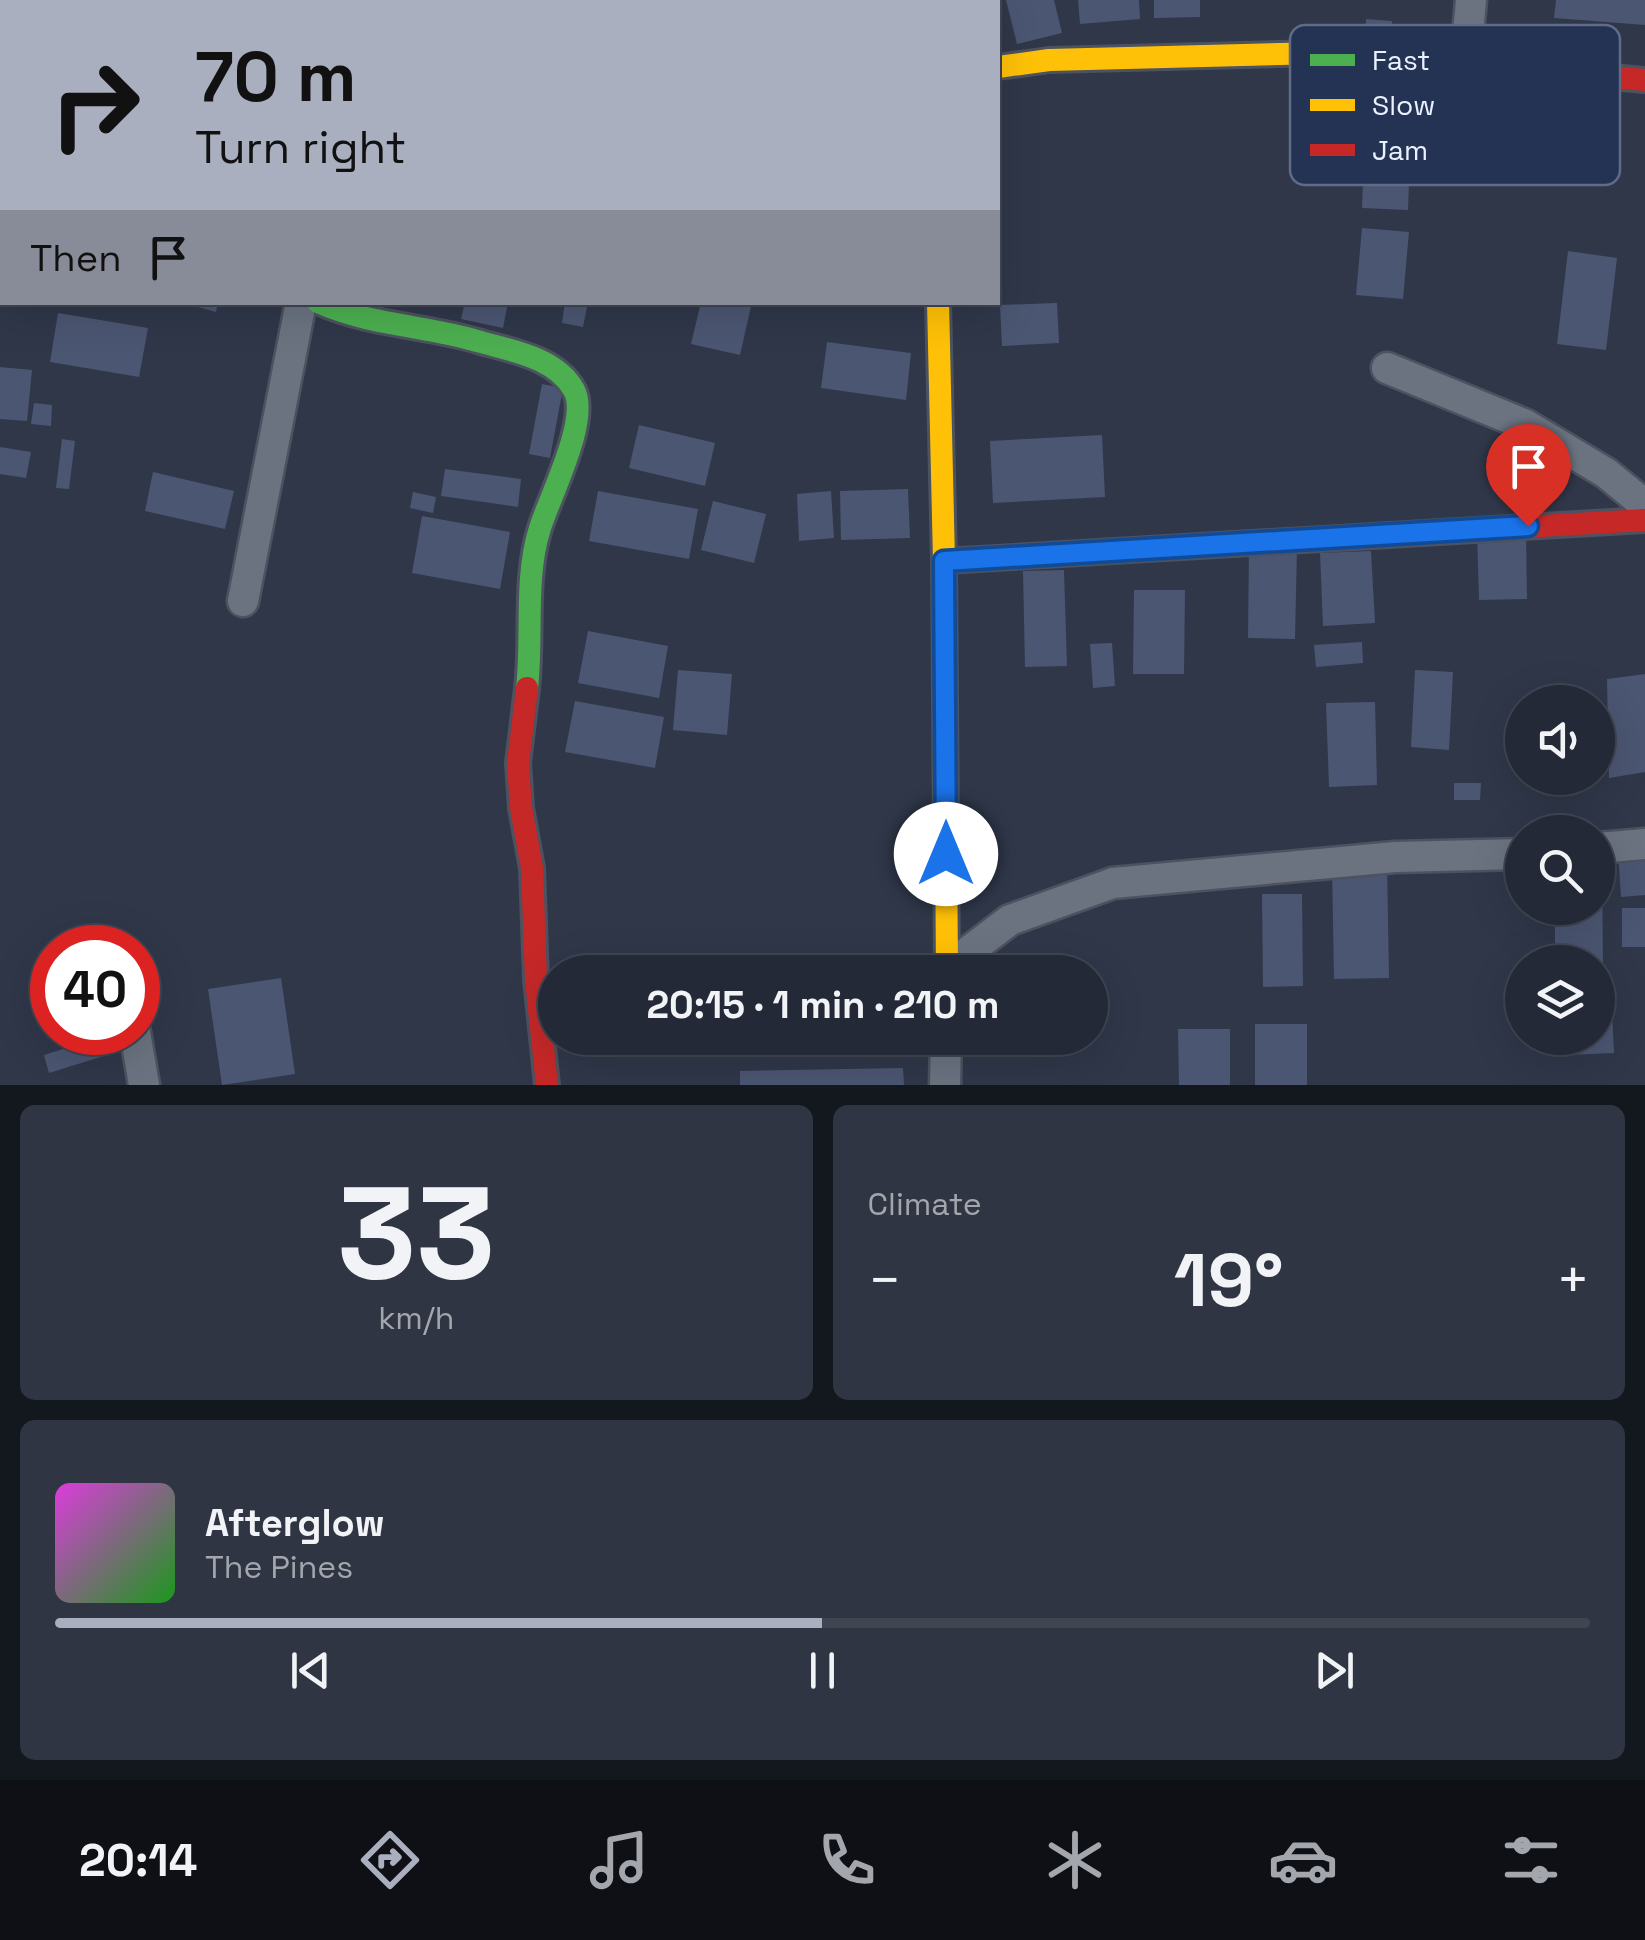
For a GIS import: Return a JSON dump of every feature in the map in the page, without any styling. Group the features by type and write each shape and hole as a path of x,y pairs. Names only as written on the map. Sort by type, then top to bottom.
{"street":[{"path":"1468,25 1470,0"},
{"path":"1000,66 1049,60 1290,54"},
{"path":"1620,78 1645,80"},
{"path":"243,601 301,305"},
{"path":"324,305 344,314 459,335 536,358 562,374 576,392 578,421 538,532 518,763 532,868 536,980 547,1085"},
{"path":"938,305 947,955"},
{"path":"1387,368 1526,425 1606,473 1645,505"},
{"path":"944,561 1645,520"},
{"path":"1615,847 1645,844"},
{"path":"966,955 1010,920 1113,883 1396,857 1505,854"},
{"path":"138,1055 144,1085"},
{"path":"945,1085 946,1055"}],"building":[{"path":"1006,0 1054,0 1062,33 1017,44"},
{"path":"1078,0 1139,0 1140,19 1080,24"},
{"path":"1154,0 1200,0 1200,17 1154,18"},
{"path":"1556,0 1645,0 1645,25 1554,18"},
{"path":"1366,19 1392,21 1392,25 1366,25"},
{"path":"1363,185 1409,185 1408,210 1362,208"},
{"path":"1362,228 1409,232 1403,299 1356,295"},
{"path":"1568,251 1617,258 1606,350 1557,344"},
{"path":"1057,303 1059,343 1002,346 1000,305"},
{"path":"191,305 217,305 216,312"},
{"path":"464,305 507,305 503,328 461,319"},
{"path":"565,305 587,305 583,327 562,323"},
{"path":"700,305 751,305 740,355 691,344"},
{"path":"58,313 148,328 139,377 50,362"},
{"path":"827,342 911,353 906,400 821,388"},
{"path":"0,367 32,370 27,421 0,419"},
{"path":"542,384 563,388 550,458 529,454"},
{"path":"34,403 52,405 51,426 31,424"},
{"path":"639,425 715,443 705,486 629,468"},
{"path":"1102,435 1105,497 993,503 990,441"},
{"path":"62,439 75,441 69,489 56,488"},
{"path":"0,447 31,452 26,478 0,474"},
{"path":"445,469 521,479 518,507 441,496"},
{"path":"153,472 234,491 225,529 145,511"},
{"path":"908,489 910,538 841,540 840,491"},
{"path":"598,491 698,509 689,559 589,541"},
{"path":"831,491 834,538 799,541 797,494"},
{"path":"413,492 436,497 433,513 410,508"},
{"path":"713,501 766,514 754,563 701,550"},
{"path":"422,516 510,532 500,589 412,573"},
{"path":"1526,532 1527,599 1479,600 1477,533"},
{"path":"1249,547 1297,548 1295,639 1248,638"},
{"path":"1371,551 1375,623 1323,626 1320,553"},
{"path":"1064,570 1067,666 1025,667 1023,571"},
{"path":"1134,590 1185,590 1184,674 1133,674"},
{"path":"588,631 668,646 659,698 578,683"},
{"path":"1362,642 1363,663 1316,667 1314,645"},
{"path":"1112,643 1115,686 1093,688 1090,644"},
{"path":"678,670 732,674 727,735 673,730"},
{"path":"1415,670 1453,672 1449,750 1411,747"},
{"path":"1645,674 1645,772 1615,777 1615,685 1607,685 1607,679"},
{"path":"575,701 664,717 655,768 565,752"},
{"path":"1375,702 1377,785 1329,787 1326,703"},
{"path":"1454,783 1481,783 1480,800 1454,800"},
{"path":"1645,849 1645,895 1621,897 1618,851"},
{"path":"1387,863 1389,978 1334,979 1332,864"},
{"path":"1262,894 1302,894 1303,986 1263,987"},
{"path":"1622,908 1645,908 1645,947 1622,947"},
{"path":"1555,925 1603,925 1603,945 1555,945"},
{"path":"281,978 295,1074 222,1085 208,989"},
{"path":"1255,1024 1307,1024 1307,1085 1255,1085"},
{"path":"1178,1029 1230,1029 1230,1085 1179,1085"},
{"path":"44,1055 107,1055 49,1073"},
{"path":"903,1068 904,1085 740,1085 740,1071"}],"traffic: fast":[{"path":"326,305 520,353 556,370 574,390 578,403 573,438 535,547 527,688"}],"traffic: slow":[{"path":"1000,67 1049,60 1290,54"},
{"path":"938,305 947,955"}],"traffic: jam":[{"path":"1620,78 1645,80"},
{"path":"944,561 1645,520"},
{"path":"527,688 518,763 532,868 536,980 547,1085"}],"route":[{"path":"946,854 944,561 1528,526"}]}
